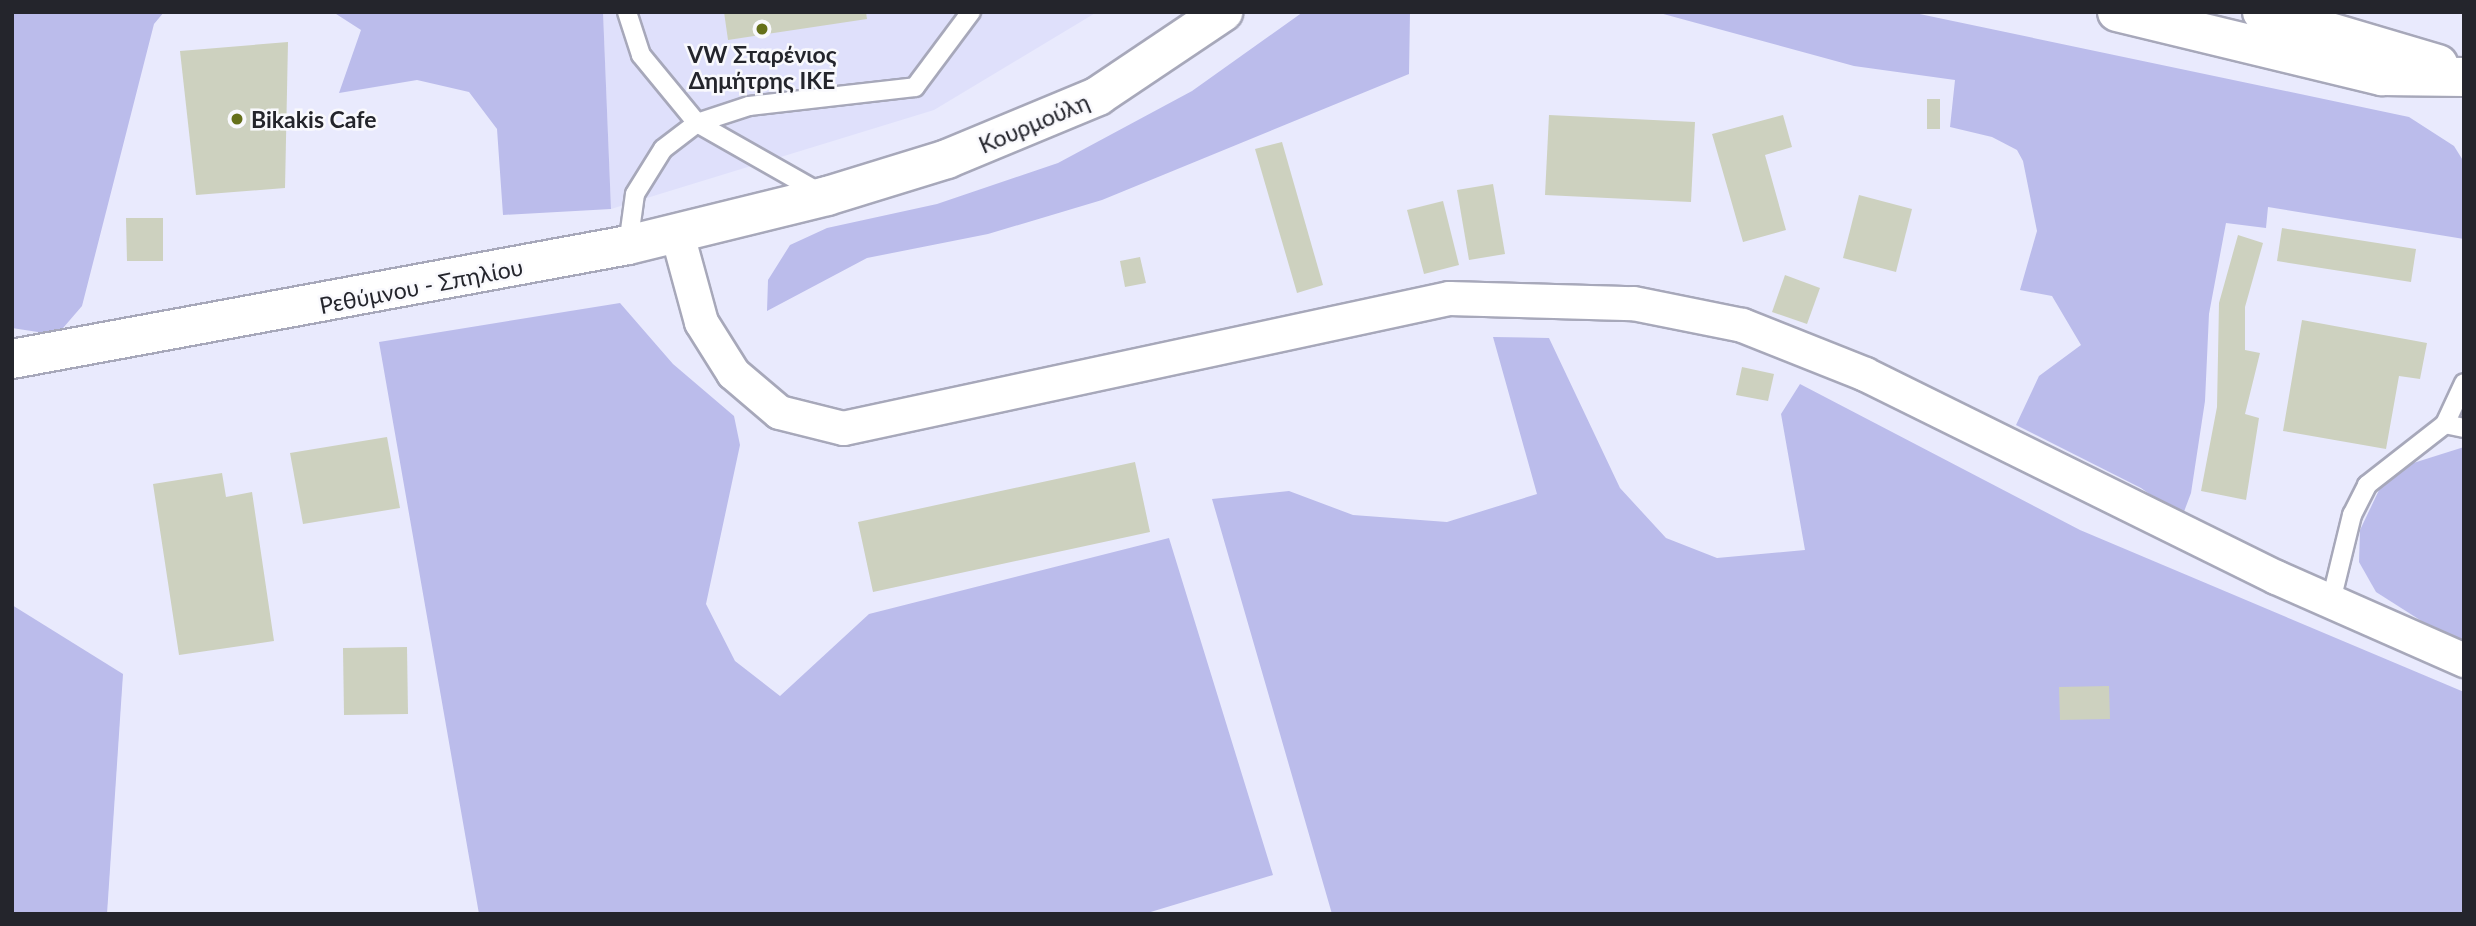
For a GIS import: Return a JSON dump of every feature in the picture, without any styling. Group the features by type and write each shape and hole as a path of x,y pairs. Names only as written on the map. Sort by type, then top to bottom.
{"main road":[{"name":"Κουρμούλη","path":"827,196 947,159 1098,96 1223,12"},
{"path":"2117,12 2382,76 2464,77"},
{"path":"2262,12 2464,71"},
{"name":"Ρεθύμνου - Σπηλίου","path":"12,359 628,245 827,196"}],"street":[{"path":"677,234 701,322 733,373 779,412 843,428 1449,298 1633,303 1742,325 1865,374 2331,601 2464,660"}],"lane":[{"path":"627,12 640,55 697,123 827,196"},
{"path":"628,245 635,194 663,149 697,123 749,106 915,87 971,12"},
{"path":"2331,601 2352,514 2367,485 2445,424 2464,383"},
{"path":"2445,424 2464,428"}],"shaded area":[{"path":"12,12 164,12 154,24 82,306 57,335 12,328"},
{"path":"333,12 603,12 611,209 503,215 497,129 469,92 417,80 339,93 361,30"},
{"path":"603,12 1097,12 934,110 611,209"},
{"path":"1303,12 1410,12 1409,74 1102,200 988,234 867,258 767,311 768,280 790,245 827,228 937,204 1058,163 1192,91"},
{"path":"1656,12 1910,12 2409,117 2454,146 2464,162 2464,239 2268,207 2266,228 2226,223 2209,314 2205,401 2191,493 2182,517 2141,488 2016,425 2039,376 2081,345 2052,296 2020,290 2037,231 2023,161 2017,150 1992,137 1950,127 1955,80 1854,66"},
{"path":"620,303 673,364 734,416 740,445 706,604 735,661 780,696 869,614 1169,538 1273,875 1144,914 479,914 379,342"},
{"path":"1493,337 1549,338 1620,488 1666,538 1717,558 1805,550 1781,414 1800,384 2080,530 2464,692 2464,914 1332,914 1212,499 1289,491 1353,515 1447,522 1537,494"},
{"path":"2464,447 2464,648 2376,592 2359,562 2360,530 2380,488 2407,465"},
{"path":"12,605 123,674 107,914 12,914"}],"building":[{"name":"VW Σταρένιος Δημήτρης ΙΚΕ","path":"724,12 866,12 867,19 728,40"},
{"name":"Bikakis Cafe","path":"288,42 285,188 196,195 180,51"},
{"path":"1927,99 1940,99 1940,129 1927,129"},
{"path":"1549,115 1695,122 1691,202 1545,195"},
{"path":"1783,115 1792,147 1765,155 1786,230 1743,242 1712,134"},
{"path":"1282,142 1323,285 1297,293 1255,149"},
{"path":"1493,184 1505,254 1469,260 1457,190"},
{"path":"1859,195 1912,209 1896,272 1843,258"},
{"path":"1443,201 1459,265 1424,274 1407,210"},
{"path":"126,218 163,218 163,261 127,261"},
{"path":"2282,228 2416,249 2411,282 2277,261"},
{"path":"2238,235 2263,243 2245,307 2245,350 2260,353 2245,414 2259,418 2246,500 2201,491 2217,407 2219,303"},
{"path":"1140,257 1146,283 1125,287 1120,261"},
{"path":"1785,275 1820,288 1807,324 1772,312"},
{"path":"2302,320 2427,343 2420,379 2399,376 2386,449 2283,431"},
{"path":"1742,367 1774,374 1768,401 1736,395"},
{"path":"387,437 400,508 303,524 290,453"},
{"path":"1135,462 1150,532 873,592 858,522"},
{"path":"222,473 226,497 252,492 274,641 179,655 153,484"},
{"path":"407,647 408,714 344,715 343,648"},
{"path":"2109,686 2110,719 2060,720 2059,687"}],"place":[{"name":"VW Σταρένιος Δημήτρης ΙΚΕ","path":"762,29"},
{"name":"Bikakis Cafe","path":"237,119"}]}
